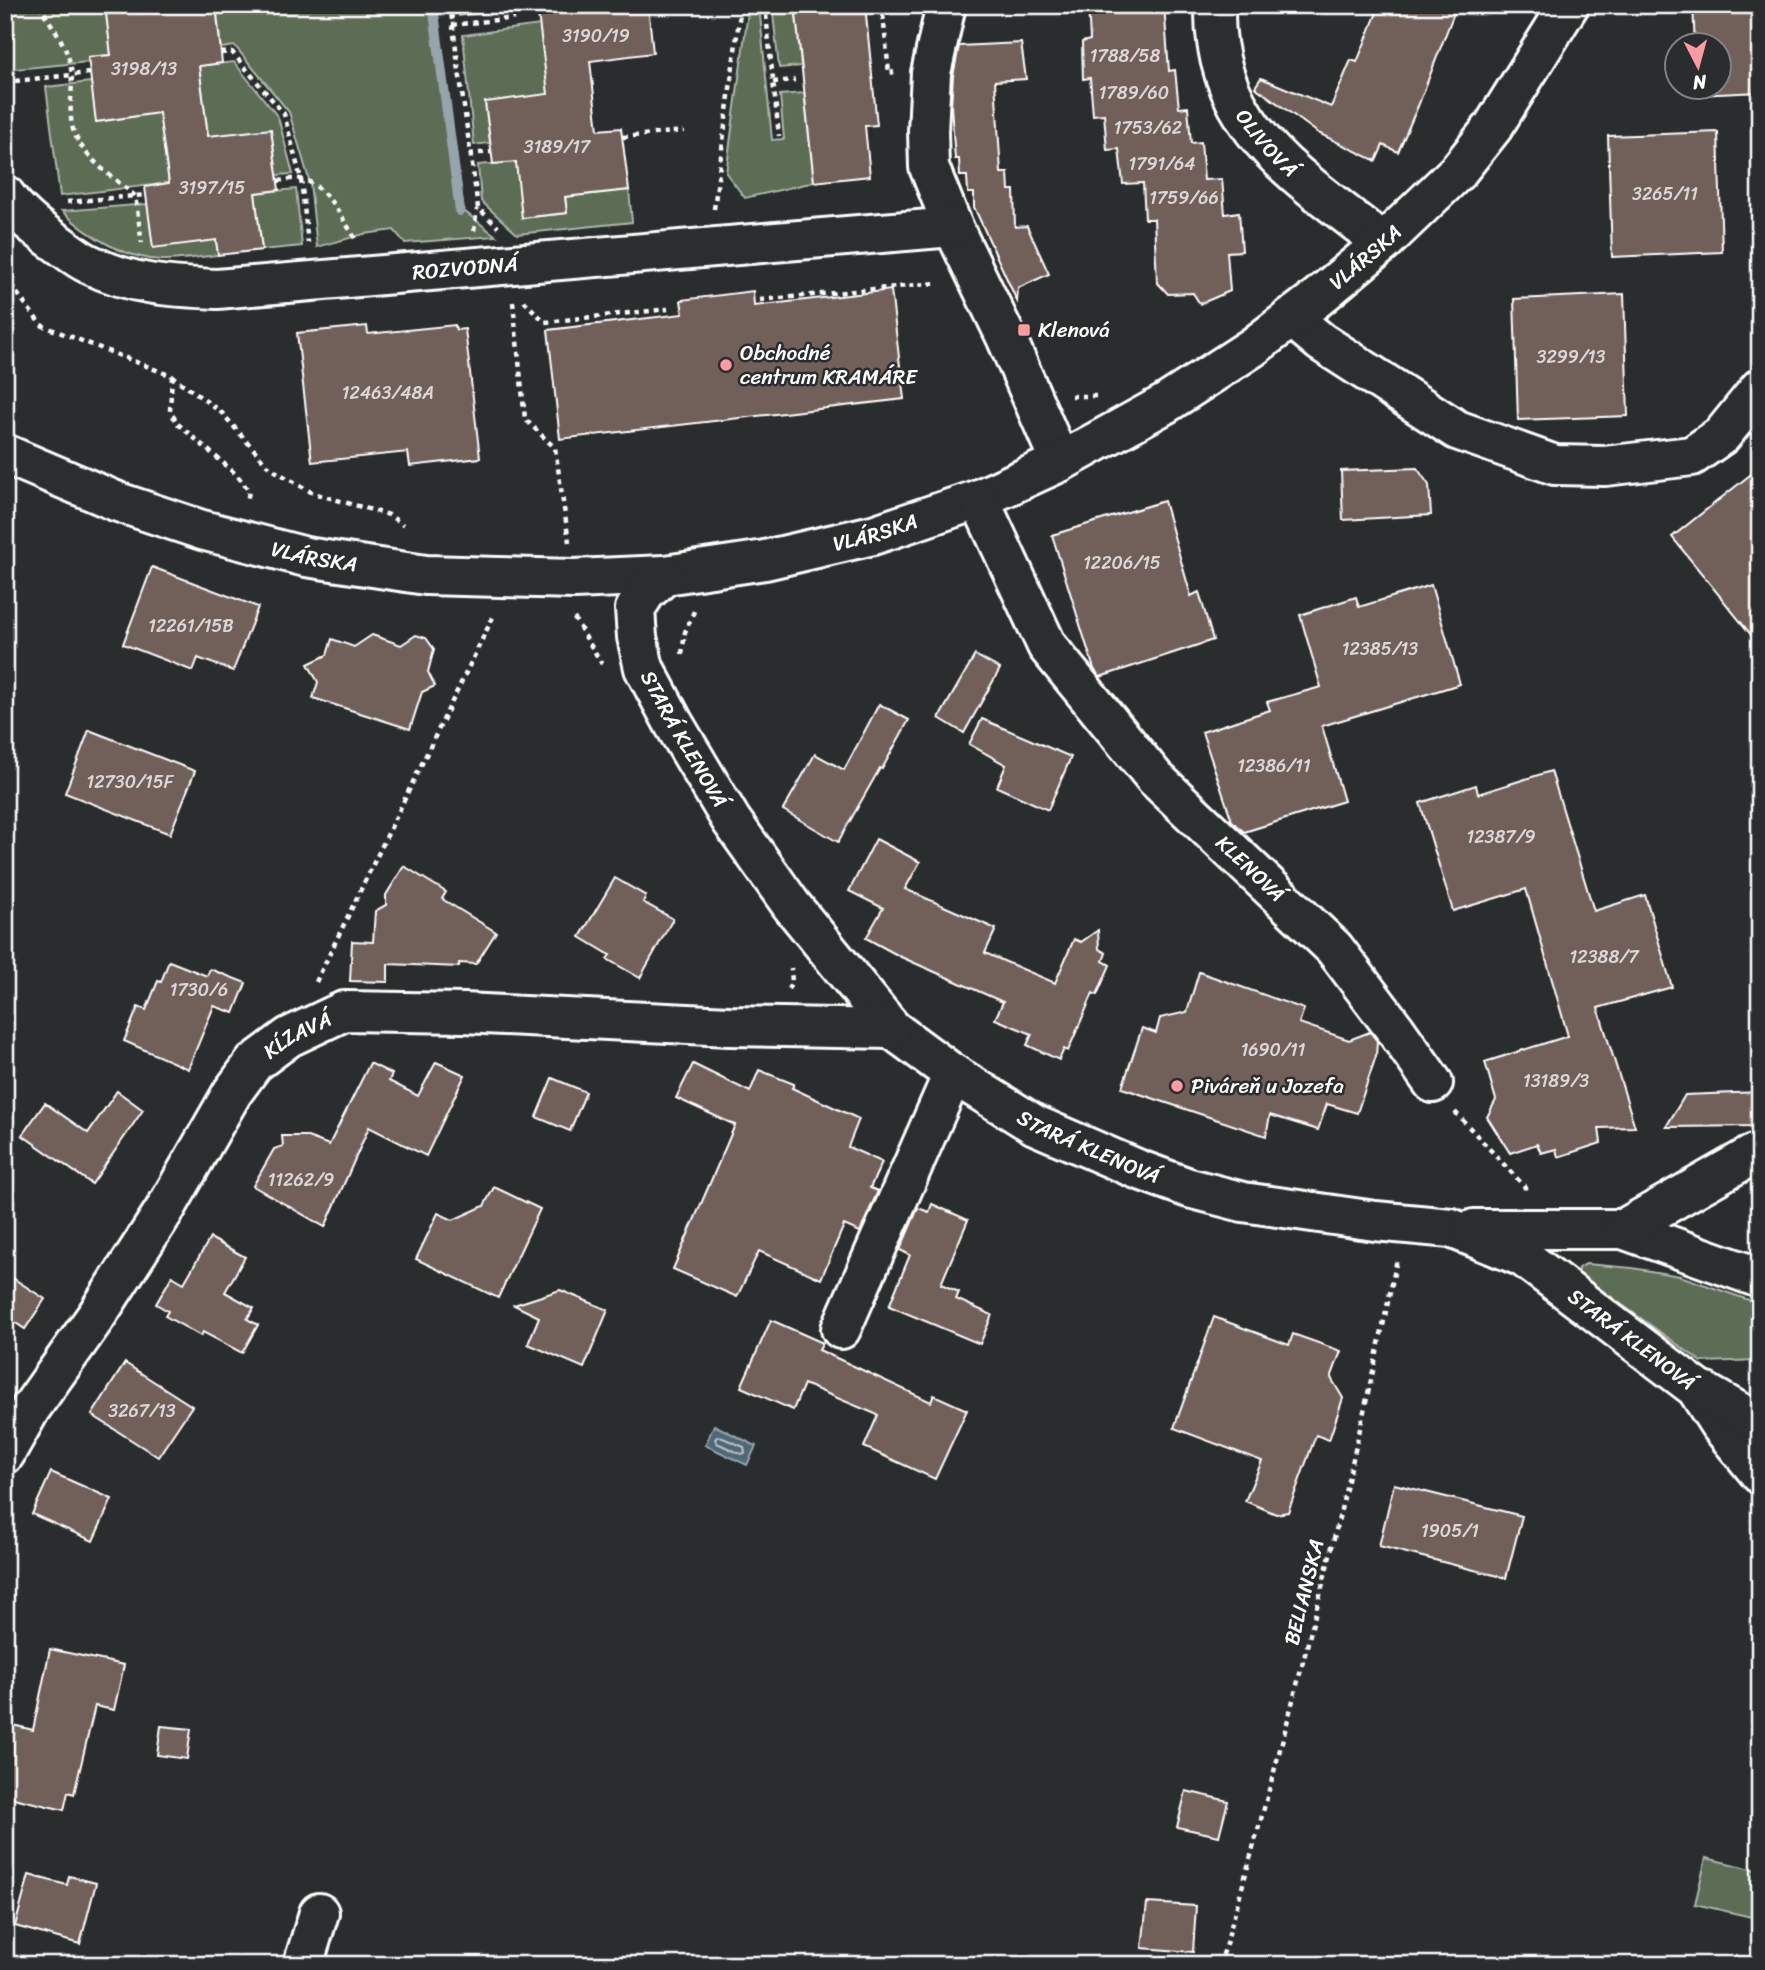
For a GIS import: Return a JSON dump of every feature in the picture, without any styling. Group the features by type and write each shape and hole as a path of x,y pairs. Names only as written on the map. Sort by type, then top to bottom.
{"street":[{"path":"946,5 931,73 929,167 953,227 1006,337 1060,462"},
{"name":"OLIVOVÁ","path":"1215,5 1217,42 1226,84 1248,124 1278,161 1383,243"},
{"name":"VLÁRSKA","path":"5,454 130,506 202,530 306,557 426,575 574,579 665,575 765,560 873,535 979,499 1060,462 1165,404 1252,347 1383,243 1458,171 1493,127 1569,5"},
{"name":"ROZVODNÁ","path":"5,195 43,233 87,263 114,275 166,287 217,289 953,227"},
{"path":"1291,317 1321,342 1457,430 1555,465 1605,466 1692,456 1722,435 1760,388"},
{"name":"KLENOVÁ","path":"979,499 1047,646 1155,778 1334,948 1433,1083"},
{"name":"STARÁ KLENOVÁ","path":"665,575 646,593 635,609 637,637 644,668 732,820 792,906 892,1029 953,1074 1035,1125 1112,1159 1189,1188 1243,1202 1451,1228 1522,1257 1696,1388 1719,1424 1760,1474"},
{"name":"KĹZAVÁ","path":"5,1454 31,1408 97,1315 166,1208 232,1093 254,1063 289,1037 344,1011 464,1013 730,1026 892,1029"},
{"path":"841,1329 953,1074"},
{"path":"1623,1229 1760,1153"},
{"path":"1451,1228 1623,1229 1760,1278"},
{"path":"1696,1388 1760,1424"},
{"path":"303,1965 319,1913"}],"path":[{"path":"39,5 64,47 71,75 70,117 76,138 87,155 135,197 142,244"},
{"path":"450,5 478,208 514,242 515,264 511,288 525,419 555,448 574,579"},
{"path":"713,210 741,5"},
{"path":"765,5 779,136"},
{"path":"882,5 889,72 901,72"},
{"path":"452,24 515,18"},
{"path":"221,53 232,52 284,114 301,179 310,255"},
{"path":"5,82 90,73"},
{"path":"773,82 795,80"},
{"path":"623,137 684,131"},
{"path":"469,154 491,152"},
{"path":"278,181 301,179 319,190 331,202 357,242"},
{"path":"56,203 146,195"},
{"path":"5,277 41,325 172,376 222,413 270,468 313,493 389,516 403,525"},
{"path":"760,300 924,282 945,283"},
{"path":"172,376 170,411 178,424 237,475 249,491 247,507"},
{"path":"681,661 685,632 698,601"},
{"path":"315,982 495,614"},
{"path":"1433,1083 1457,1114 1525,1187 1523,1230"},
{"name":"BELIANSKA","path":"1220,1965 1278,1763 1377,1359 1406,1224"}],"green space":[{"path":"5,5 105,5 111,55 88,57 88,62 5,70"},
{"path":"216,5 435,5 464,211 496,236 405,243 394,230 364,234 317,247 310,183 289,112 235,46 221,48"},
{"path":"458,5 513,5 514,9 459,16"},
{"path":"749,5 759,5 772,140 784,139 780,95 804,93 814,182 745,198 726,173"},
{"path":"772,5 795,5 801,66 779,68"},
{"path":"540,25 550,108 485,102 490,143 474,145 463,35"},
{"path":"234,62 278,117 293,174 277,175 210,150 199,66"},
{"path":"91,82 158,99 169,183 60,196 46,87"},
{"path":"516,162 523,218 567,213 564,182 584,195 629,190 632,222 517,234 481,201 478,165"},
{"path":"296,189 302,246 262,250 255,193"},
{"path":"148,204 214,225 218,255 149,259 121,251 95,237 62,211"},
{"path":"1586,1264 1680,1276 1760,1304 1760,1360 1702,1362 1578,1273 1578,1268"},
{"path":"1706,1858 1760,1871 1760,1919 1695,1904"}],"water":[{"path":"714,1425 756,1446 747,1465 705,1445"}],"building":[{"path":"105,5 151,5 152,10 183,5 216,5 222,63 199,66 208,136 271,129 279,190 255,193 262,250 218,255 216,240 153,248 145,187 169,183 159,113 96,122 88,57 111,55"},
{"path":"537,5 648,5 653,53 590,61 598,130 621,128 629,190 565,197 567,213 522,218 516,162 493,164 485,102 548,94"},
{"path":"795,5 865,5 877,125 865,126 870,176 814,182"},
{"path":"1088,5 1164,5 1169,71 1175,70 1179,108 1188,107 1191,143 1201,142 1204,180 1222,179 1225,214 1239,212 1242,251 1227,252 1230,291 1200,304 1193,293 1168,294 1157,282 1154,219 1145,219 1143,183 1123,184 1119,149 1107,150 1104,114 1093,115 1090,78 1083,79 1082,42 1090,40"},
{"path":"1380,5 1457,5 1398,152 1383,145 1376,161 1318,133 1255,87 1261,78 1331,107 1351,60 1357,62"},
{"path":"1693,5 1760,5 1760,92 1734,93 1734,32 1694,32"},
{"path":"1021,43 1026,79 995,81 1001,173 1008,173 1009,190 1014,190 1015,227 1027,226 1049,274 1018,288 1017,301 974,207 974,193 968,193 967,176 960,176 959,159 955,159 951,106 959,46"},
{"path":"1718,132 1722,252 1612,257 1608,136"},
{"name":"Obchodné centrum KRAMÁRE","path":"891,290 904,399 560,439 548,330 683,314 681,300 753,291 754,306"},
{"path":"1624,294 1628,416 1518,420 1514,299"},
{"path":"455,325 456,330 465,329 480,458 410,466 408,452 312,462 297,333 367,326 368,334"},
{"path":"1760,467 1760,646 1672,537"},
{"path":"1417,468 1429,485 1431,515 1343,520 1341,471"},
{"path":"1164,501 1191,596 1199,592 1213,640 1100,677 1094,669 1052,535"},
{"path":"152,567 258,607 233,671 198,658 193,671 123,644"},
{"path":"1431,585 1460,684 1322,726 1344,801 1244,832 1232,821 1202,732 1270,710 1267,702 1321,687 1300,615 1356,597 1359,607"},
{"path":"372,635 401,645 416,635 426,638 434,649 428,672 435,686 422,692 410,729 313,698 318,682 308,664 327,655 332,639 354,647"},
{"path":"975,655 1000,669 964,733 939,718"},
{"path":"879,704 909,720 838,842 783,810 815,754 844,770"},
{"path":"982,719 1071,757 1048,810 997,787 1006,765 969,744"},
{"path":"89,730 195,771 170,834 65,793"},
{"path":"1551,771 1594,911 1645,895 1672,987 1598,1008 1635,1127 1599,1128 1601,1143 1558,1157 1556,1149 1541,1153 1537,1144 1510,1153 1487,1117 1496,1100 1485,1062 1568,1036 1526,889 1453,911 1420,803 1476,785 1478,794"},
{"path":"876,839 920,862 905,889 996,929 985,953 1055,983 1074,939 1081,942 1098,930 1099,949 1106,953 1103,961 1110,965 1097,995 1093,993 1068,1051 1064,1049 1059,1060 1027,1045 1032,1034 995,1019 1003,1002 901,957 866,938 883,908 849,891"},
{"path":"404,866 446,892 442,899 496,932 476,964 459,963 459,967 388,964 388,982 350,981 352,941 373,942 375,911 386,905 386,895"},
{"path":"615,878 646,896 643,902 673,919 640,978 607,959 610,955 580,937"},
{"path":"169,961 207,976 210,969 246,983 234,1013 214,1006 188,1069 124,1041 138,1007 146,1010"},
{"path":"1199,972 1304,1009 1299,1023 1349,1040 1370,1032 1377,1041 1376,1056 1357,1113 1327,1104 1318,1130 1270,1115 1266,1136 1122,1088 1142,1028 1156,1033 1160,1018 1187,1012"},
{"path":"436,1062 465,1075 426,1156 369,1127 325,1227 253,1186 274,1149 283,1146 282,1136 305,1136 329,1145 370,1063 392,1074 389,1081 418,1096"},
{"path":"693,1064 750,1092 759,1070 794,1084 792,1088 859,1119 848,1147 882,1162 870,1188 878,1191 860,1232 844,1225 821,1279 759,1251 737,1297 673,1269 735,1125 676,1098"},
{"path":"552,1078 586,1092 570,1131 536,1117"},
{"path":"117,1091 143,1110 92,1184 22,1135 45,1103 88,1133"},
{"path":"1760,1092 1760,1126 1666,1127 1685,1095"},
{"path":"494,1187 540,1209 498,1298 416,1259 438,1213 453,1220 484,1206"},
{"path":"932,1204 968,1220 941,1284 959,1292 956,1299 992,1315 980,1344 889,1306 910,1255 900,1250 918,1208 929,1212"},
{"path":"210,1238 245,1257 225,1292 254,1308 247,1319 258,1325 242,1353 203,1332 201,1336 165,1316 168,1311 156,1304 172,1276 184,1283"},
{"path":"5,1273 45,1299 25,1329 5,1316"},
{"path":"560,1290 608,1310 584,1368 528,1344 539,1317 514,1305"},
{"path":"1214,1317 1289,1345 1293,1334 1341,1351 1331,1378 1343,1398 1329,1440 1316,1435 1288,1512 1276,1514 1245,1501 1262,1461 1174,1428"},
{"path":"771,1320 823,1343 819,1350 931,1402 934,1395 967,1410 935,1479 864,1447 878,1415 804,1384 793,1410 741,1387"},
{"path":"125,1363 192,1406 158,1457 92,1415"},
{"path":"51,1472 112,1499 93,1541 32,1514"},
{"path":"1394,1484 1522,1516 1506,1578 1379,1546"},
{"path":"50,1649 124,1665 114,1710 95,1706 74,1794 68,1792 64,1810 5,1796 5,1723 33,1730"},
{"path":"161,1726 191,1729 187,1759 157,1755"},
{"path":"1186,1791 1228,1801 1219,1836 1177,1827"},
{"path":"29,1875 67,1885 69,1876 96,1883 80,1944 15,1926"},
{"path":"1147,1903 1196,1906 1193,1952 1142,1948"}],"waterway":[{"path":"433,5 460,211"}],"place":[{"name":"Klenová","path":"1024,330"},
{"name":"Obchodné centrum KRAMÁRE","path":"726,365"},
{"name":"Piváreň u Jozefa","path":"1177,1086"}]}
